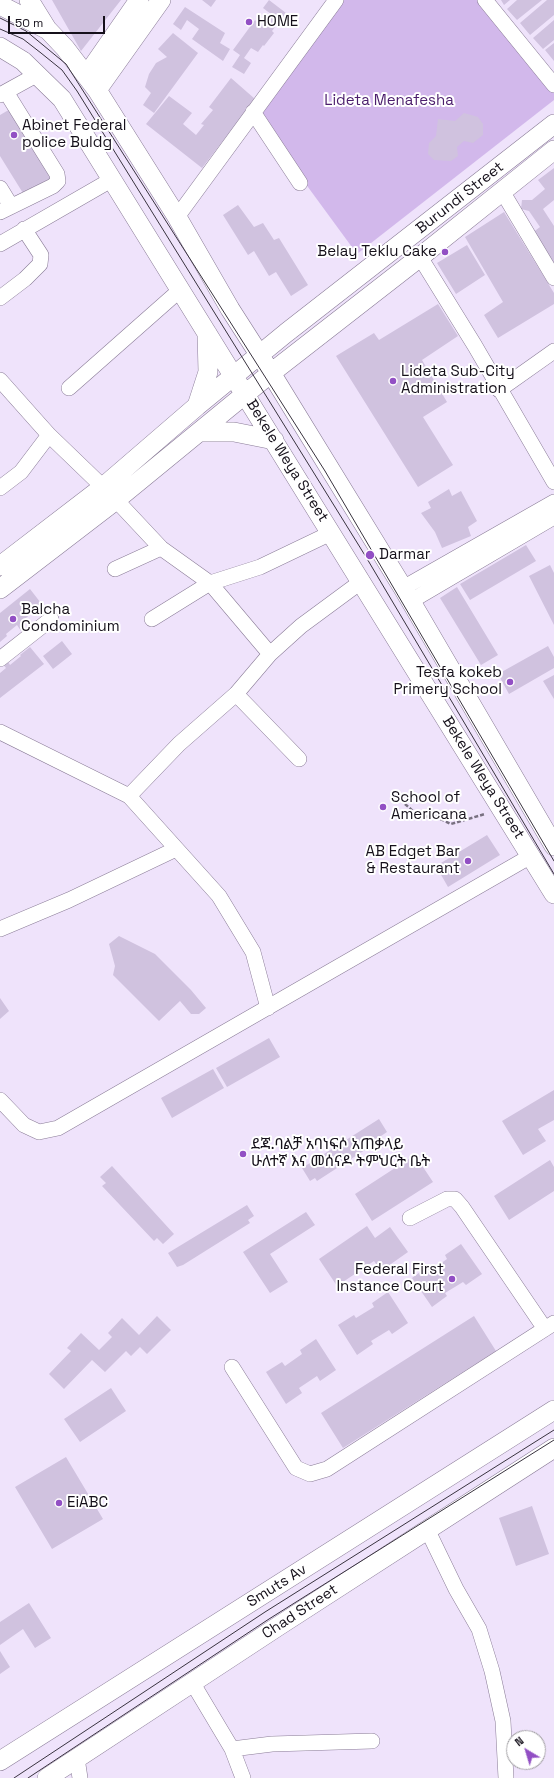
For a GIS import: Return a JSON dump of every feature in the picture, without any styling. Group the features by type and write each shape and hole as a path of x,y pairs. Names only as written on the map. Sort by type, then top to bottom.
{"main road":[{"path":"29,0 48,30"},
{"path":"92,82 139,0"},
{"path":"92,82 161,0"},
{"name":"Bekele Weya Street","path":"0,5 48,30 92,82 176,217 230,309 260,355 407,594 554,846"},
{"name":"Bekele Weya Street","path":"0,47 23,60 62,99 111,180 246,394 553,893"},
{"name":"Burundi Street","path":"109,494 196,406 554,124"},
{"name":"Burundi Street","path":"109,494 199,432 271,373 554,150"},
{"path":"196,406 208,372 207,332"},
{"path":"199,432 234,432 274,440"},
{"path":"0,566 109,494"},
{"path":"0,589 109,494"},
{"name":"Smuts Av","path":"0,1761 554,1410"},
{"name":"Chad Street","path":"47,1778 427,1529 554,1448"}],"street":[{"path":"176,217 336,0"},
{"path":"485,0 554,84"},
{"path":"0,188 6,209 52,186 58,181 57,174 3,94 38,74"},
{"path":"253,112 300,183"},
{"path":"0,244 111,180"},
{"path":"502,191 554,278"},
{"path":"0,298 25,279 40,264 41,255 24,229"},
{"path":"420,257 475,346 499,390 554,482"},
{"path":"69,388 180,290"},
{"path":"499,390 554,351"},
{"path":"0,380 49,435 161,548 210,583 270,654"},
{"path":"0,488 21,472 49,435"},
{"path":"407,594 553,508"},
{"path":"152,619 210,583 260,567 331,533"},
{"path":"115,569 161,548"},
{"path":"129,796 179,744 236,694 270,654 301,626 362,582"},
{"path":"0,659 52,619"},
{"path":"236,694 299,759"},
{"path":"0,732 129,796 219,896 253,952 268,1008"},
{"path":"0,929 69,900 176,849"},
{"path":"0,1100 24,1125 39,1132 58,1128 531,856"},
{"path":"232,1367 296,1468 310,1474 327,1469 550,1326 455,1199 447,1199 410,1218"},
{"path":"427,1529 456,1589 479,1629 492,1671 503,1721 506,1778"},
{"path":"192,1682 232,1749 243,1778"},
{"path":"232,1749 272,1744 372,1741"},
{"path":"76,1758 80,1778"}],"path":[{"path":"405,804 420,818 432,815 451,824 485,814"}],"green space":[{"name":"Lideta Menafesha","path":"338,0 485,0 554,85 554,100 357,254 253,112"}],"building":[{"path":"52,0 121,0 81,51"},
{"path":"202,0 216,0 211,7"},
{"path":"269,0 286,13 272,31 274,33 264,46 263,45 258,52 251,48 244,58 251,63 244,74 232,67 240,55 233,50 255,20 262,26 271,14 263,8"},
{"path":"501,0 510,0 504,5"},
{"path":"517,0 542,0 517,20 507,9"},
{"path":"547,0 554,0 554,15 530,35 520,23"},
{"path":"185,7 225,33 220,43 230,49 223,61 192,39 199,29 187,20 181,30 173,24"},
{"path":"554,20 554,40 543,49 533,38"},
{"path":"173,33 198,53 154,113 143,105 151,93 145,87 149,74 156,63 167,57 158,49"},
{"path":"554,43 554,61 545,50"},
{"path":"231,78 255,99 202,168 146,124 169,96 192,113 183,124 196,135 204,125 201,124 213,110 209,107"},
{"name":"Abinet Federal police Buldg","path":"12,108 56,179 26,198 0,156 0,115"},
{"path":"464,113 478,117 483,124 483,135 473,143 464,141 457,147 458,156 451,161 434,160 428,154 429,143 436,136 438,119 455,121"},
{"path":"554,168 554,200 543,209 554,226 554,265 532,233 540,227 529,211 521,209 522,200 532,200 545,189 538,180"},
{"path":"238,205 254,227 263,223 274,240 279,238 308,285 291,296 276,272 269,276 254,251 248,255 223,215"},
{"path":"504,212 554,293 554,304 498,338 484,315 503,302 465,237"},
{"path":"467,245 485,275 456,294 437,263"},
{"name":"Lideta Sub-City Administration","path":"438,304 458,336 422,360 447,402 423,417 453,465 418,487 336,356 374,333 379,340"},
{"path":"449,489 452,496 461,491 477,521 468,527 471,536 442,548 435,532 421,513 431,508 428,502"},
{"path":"526,545 536,561 470,600 460,584"},
{"path":"550,565 554,573 554,625 529,576"},
{"path":"457,587 498,655 481,665 440,598"},
{"name":"Balcha Condominium","path":"30,589 44,607 33,615 32,613 21,622 25,627 21,631 17,625 6,634 7,636 0,642 0,613"},
{"path":"62,641 72,654 53,669 43,656"},
{"path":"548,646 554,657 554,668 509,694 498,674"},
{"name":"Balcha Condominium","path":"30,647 44,664 0,698 0,673 6,668 2,663 6,659 10,665"},
{"path":"554,675 554,699 543,681"},
{"name":"AB Edget Bar & Restaurant","path":"487,835 500,855 448,887 436,866"},
{"path":"119,936 155,954 191,990 206,1008 199,1014 191,1014 180,1001 159,1021 113,975 115,966 109,944"},
{"path":"0,998 9,1011 0,1019"},
{"path":"269,1038 280,1057 227,1087 216,1068"},
{"path":"213,1069 224,1088 172,1118 161,1098"},
{"path":"554,1090 554,1120 538,1129 546,1141 523,1155 502,1121"},
{"path":"379,1119 387,1132 381,1136 382,1139 317,1181 315,1178 310,1181 302,1168"},
{"path":"415,1155 433,1182 372,1221 355,1194"},
{"path":"550,1160 554,1167 554,1191 509,1220 494,1196"},
{"path":"112,1166 174,1234 163,1244 157,1238 154,1241 102,1186 106,1183 100,1177"},
{"path":"247,1205 254,1216 248,1220 250,1223 183,1265 177,1267 168,1253"},
{"path":"306,1212 315,1225 270,1254 288,1282 270,1293 243,1252"},
{"path":"367,1226 375,1238 390,1227 408,1252 381,1271 374,1261 337,1286 319,1259"},
{"path":"461,1244 482,1274 466,1285 463,1282 445,1293 447,1296 432,1307 412,1278 427,1267 430,1271 447,1259 445,1255"},
{"path":"388,1292 408,1323 392,1334 389,1330 371,1341 373,1344 357,1355 338,1325 354,1315 356,1318 374,1307 372,1303"},
{"path":"157,1316 171,1330 147,1354 140,1347 131,1356 126,1351 105,1372 92,1360 64,1389 49,1374 71,1351 67,1348 81,1333 99,1350 112,1337 108,1333 122,1318 139,1335"},
{"path":"474,1316 496,1351 343,1448 321,1413"},
{"path":"316,1339 336,1370 320,1381 317,1376 299,1388 302,1393 286,1404 266,1372 282,1362 285,1366 302,1354 300,1350"},
{"path":"111,1388 126,1411 80,1442 64,1419"},
{"name":"EiABC","path":"66,1457 103,1519 52,1549 15,1487"},
{"path":"532,1506 549,1554 516,1566 499,1518"},
{"path":"29,1603 51,1638 35,1648 23,1629 0,1645 0,1622"},
{"path":"0,1651 10,1667 0,1674"}],"tram line":[{"path":"0,18 26,31 66,64 325,471 554,861"},
{"path":"0,29 23,39 41,53 62,70 77,91 366,557 554,874"},
{"path":"14,1778 265,1612 554,1430"},
{"path":"28,1778 269,1619 554,1440"}],"place":[{"name":"HOME","path":"249,22"},
{"name":"Abinet Federal police Buldg","path":"14,135"},
{"name":"Belay Teklu Cake","path":"445,252"},
{"name":"Lideta Sub-City Administration","path":"393,381"},
{"name":"Darmar","path":"370,555"},
{"name":"Balcha Condominium","path":"13,619"},
{"name":"Tesfa kokeb Primery School","path":"510,682"},
{"name":"School of Americana","path":"383,807"},
{"name":"AB Edget Bar & Restaurant","path":"468,861"},
{"name":"ደጃ.ባልቻ አባነፍሶ አጠቃላይ ሁለተኛ እና መሰናዶ ትምህርት ቤት","path":"243,1154"},
{"name":"Federal First Instance Court","path":"452,1279"},
{"name":"EiABC","path":"59,1503"}]}
